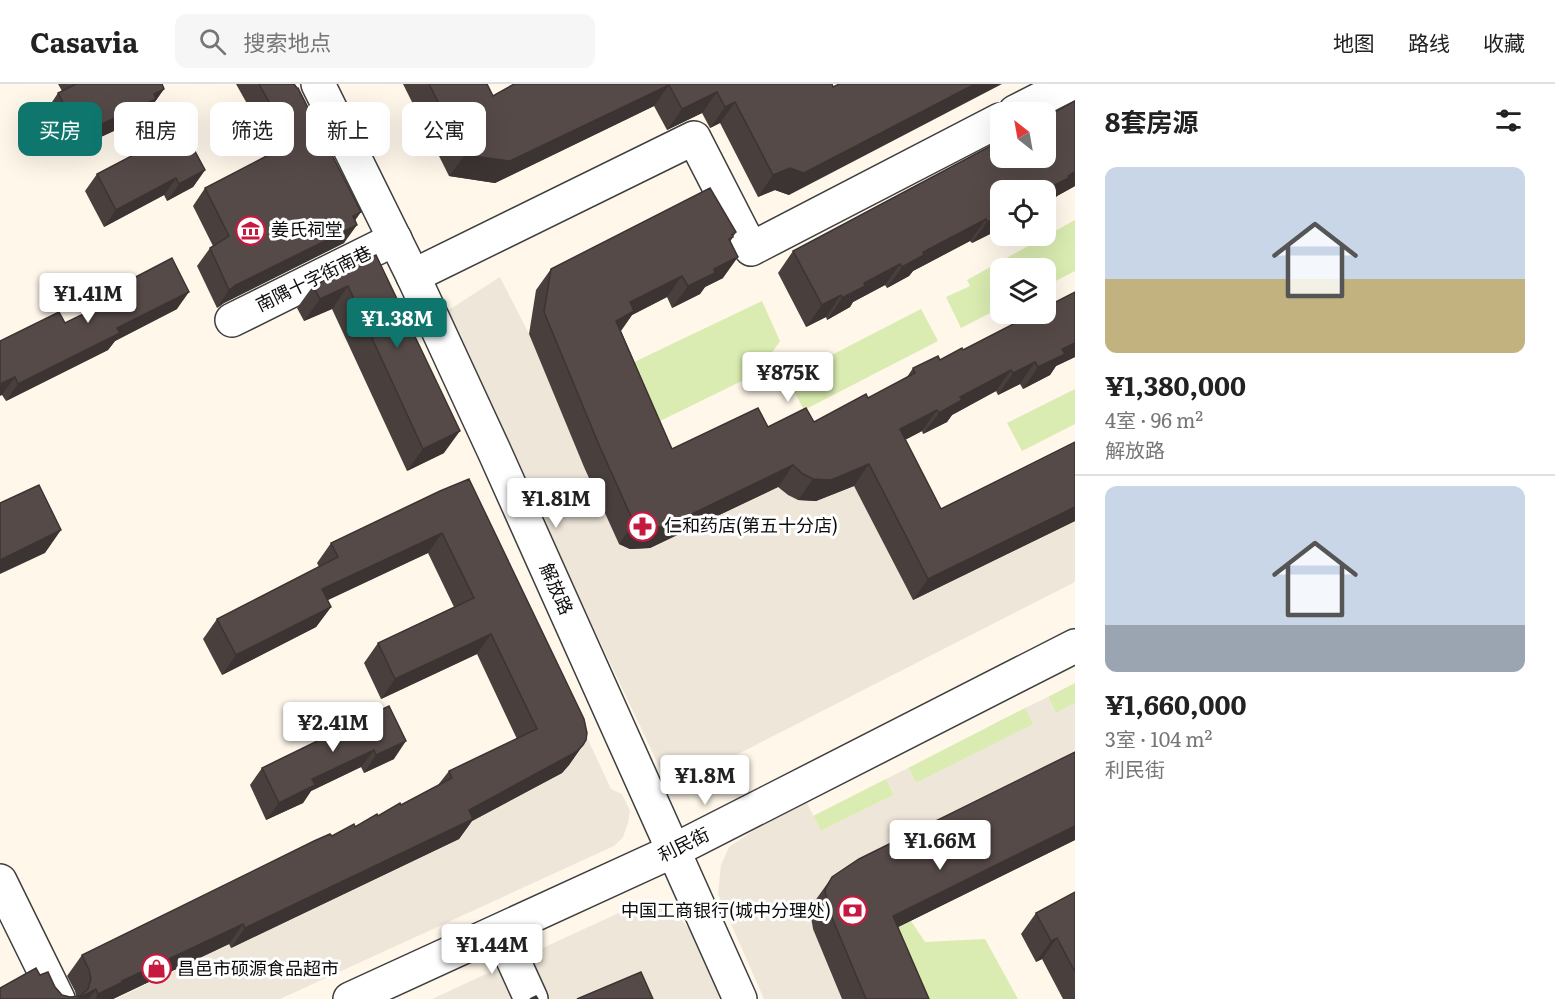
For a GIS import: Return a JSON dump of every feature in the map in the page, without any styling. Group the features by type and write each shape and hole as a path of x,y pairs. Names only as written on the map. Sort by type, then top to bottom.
{"street":[{"name":"解放路","path":"318,84 413,276 495,453 740,999"},
{"path":"1035,102 1070,84"},
{"path":"413,276 694,138 751,249 990,125"},
{"name":"南隅十字街南巷","path":"232,320 395,239"},
{"name":"利民街","path":"350,999 673,851 1075,646"},
{"path":"0,881 58,999"},
{"path":"500,931 531,999"}],"green space":[{"path":"1075,220 1075,271 1056,281 1056,258 1007,258 1028,246 1056,246 1056,231"},
{"path":"990,267 990,313 961,328 946,297 970,286 967,280"},
{"path":"762,301 780,341 758,373 656,423 630,364"},
{"path":"921,309 938,341 804,410 787,378"},
{"path":"1075,389 1075,424 1022,451 1007,423"},
{"path":"1075,683 1075,703 1056,713 1048,697"},
{"path":"1025,708 1034,724 916,783 908,768"},
{"path":"886,779 894,795 821,831 813,816"},
{"path":"911,921 925,942 985,939 1018,999 905,999 878,937"}],"shaded area":[{"path":"500,277 529,334 619,544 630,549 650,548 778,487 798,500 816,501 854,486 867,510 1075,520 1075,582 736,755 744,781 718,792 698,792 660,768 444,313"},
{"path":"1048,697 1056,713 1075,703 1075,767 810,911 813,929 842,999 764,999 718,894 721,865 729,847 759,827 807,803 821,831 894,795 886,779 908,768 916,783 1033,724 1025,708"},
{"path":"584,731 611,789 622,794 630,811 623,837 614,846 280,999 116,999 229,944 231,948 321,905 452,825 562,773 569,765"},
{"path":"646,906 663,909 680,918 694,935 723,999 432,999 623,911"}],"building":[{"path":"76,84 162,84 164,89 154,94 156,99 150,102 114,102 114,118 102,124 102,102 63,102 58,93"},
{"path":"259,84 294,84 298,88 306,104 306,156 333,156 361,212 353,216 357,225 229,290 210,248 229,236 205,188 267,156 294,156 294,102 269,102"},
{"path":"429,84 487,84 493,96 514,84 832,84 833,87 839,84 975,84 804,173 790,168 773,175 735,102 725,107 717,92 682,109 669,85 510,161 472,156 486,156 486,102 438,102"},
{"path":"1075,101 1075,172 1068,176 1069,178 1056,184 1056,180 990,180 990,220 987,222 986,219 923,252 924,255 902,267 900,264 864,283 865,286 822,305 793,251 990,146 990,168 1056,168 1056,111"},
{"path":"131,156 197,156 205,170 179,184 176,178 116,210 97,174"},
{"path":"710,188 736,232 729,239 738,257 714,269 715,273 688,286 682,276 630,302 634,311 616,321 672,449 758,408 768,427 806,408 814,422 866,394 868,398 915,373 913,368 938,356 940,360 962,348 963,350 1014,324 1056,324 1056,302 1075,292 1075,343 1062,349 1065,354 1038,367 1035,362 1013,373 1011,370 960,397 962,400 939,413 937,410 900,429 941,509 1075,442 1075,507 928,579 869,464 831,480 813,479 793,465 665,527 645,527 634,523 544,312 551,269"},
{"path":"376,255 460,431 423,449 348,286 320,299 313,286"},
{"path":"172,258 189,292 117,328 120,333 18,384 15,377 0,384 0,341 59,312 65,323 100,306 95,296"},
{"path":"469,479 584,719 587,733 583,745 576,752 469,810 473,819 245,928 243,924 98,994 96,989 77,999 0,999 0,988 36,968 40,975 48,972 55,987 62,995 80,996 88,989 91,979 82,955 314,841 330,834 332,836 354,824 355,827 400,803 401,805 452,778 449,771 537,729 491,634 395,679 378,643 474,598 442,533 322,589 331,607 236,655 217,619 338,557 331,543"},
{"path":"39,485 61,530 0,560 0,503"},
{"path":"389,706 406,741 376,755 374,750 312,779 315,785 279,803 262,768"},
{"path":"1075,752 1075,826 893,916 929,999 866,999 828,908 825,890 832,877 859,859"},
{"path":"1075,892 1075,972 1057,938 1051,941 1036,913"},
{"path":"641,972 653,999 577,999"}],"place":[{"name":"姜氏祠堂","path":"250,230"},
{"name":"仁和药店(第五十分店)","path":"643,526"},
{"name":"中国工商银行(城中分理处)","path":"852,911"},
{"name":"昌邑市硕源食品超市","path":"156,969"}]}
